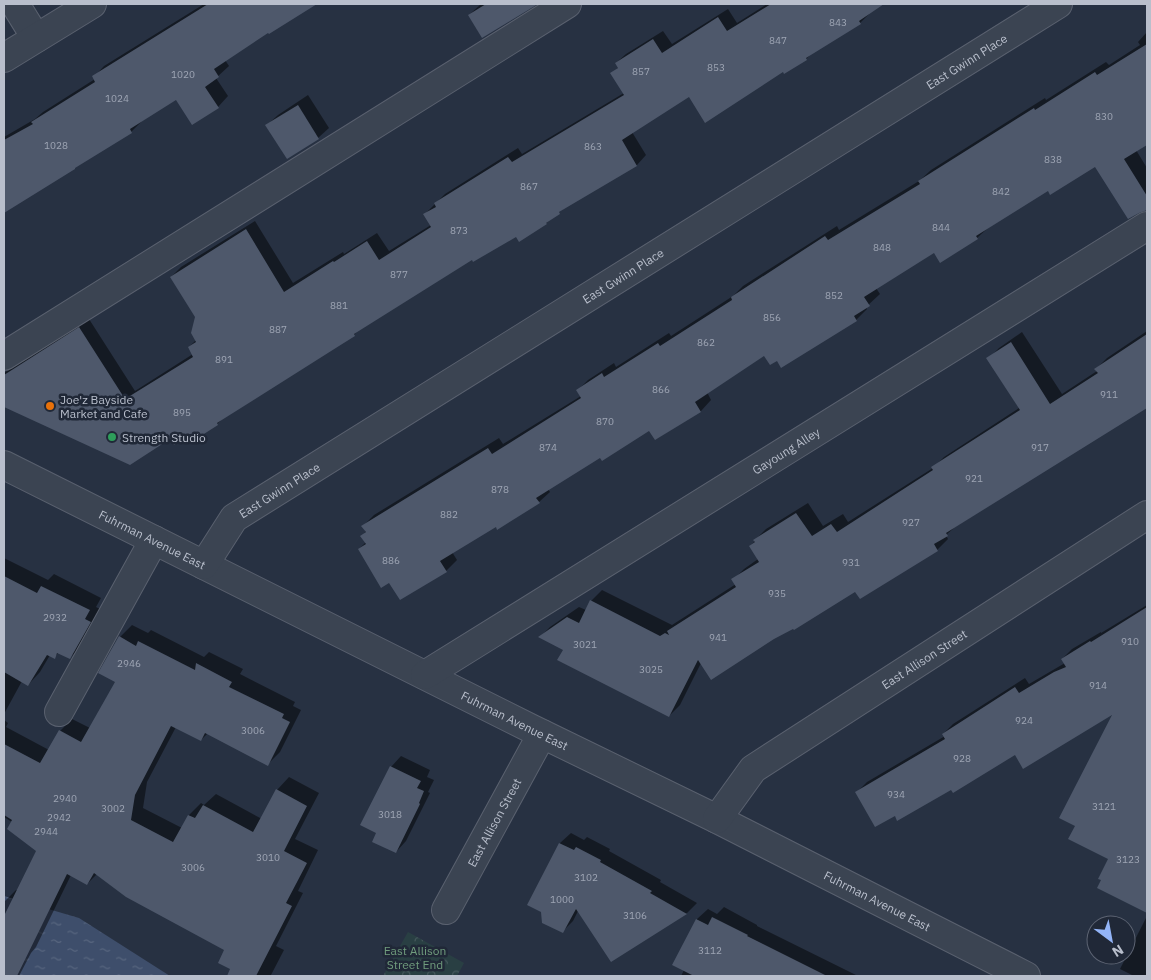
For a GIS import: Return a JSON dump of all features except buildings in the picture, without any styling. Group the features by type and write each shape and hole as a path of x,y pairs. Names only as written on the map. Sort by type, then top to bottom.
{"street":[{"path":"15,4 36,38"},
{"path":"4,58 92,4"},
{"path":"4,356 567,4"},
{"name":"East Gwinn Place","path":"204,565 234,518 1058,4"},
{"name":"Gayoung Alley","path":"425,675 1147,226"},
{"name":"Fuhrman Avenue East","path":"4,465 542,734 717,819 1026,976"},
{"name":"East Allison Street","path":"717,819 753,769 1147,515"},
{"path":"58,712 154,540"},
{"name":"East Allison Street","path":"446,910 542,734"}],"green space":[{"name":"East Allison Street End","path":"408,932 464,963 457,976 383,976"}],"water":[{"path":"4,896 79,918 170,976 4,976"}],"place":[{"name":"Joe'z Bayside Market and Cafe","path":"50,406"},
{"name":"Strength Studio","path":"112,437"}]}
